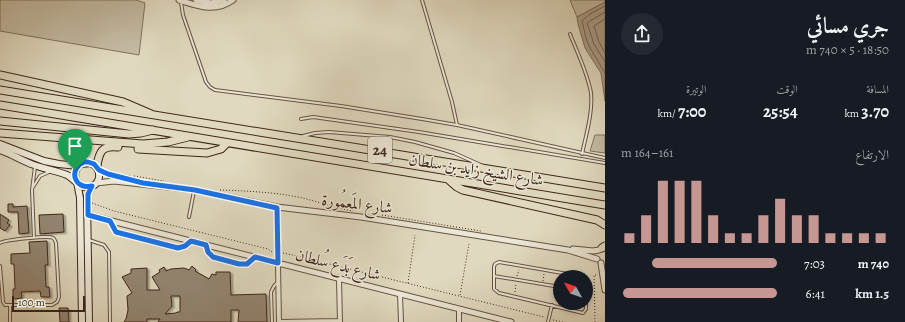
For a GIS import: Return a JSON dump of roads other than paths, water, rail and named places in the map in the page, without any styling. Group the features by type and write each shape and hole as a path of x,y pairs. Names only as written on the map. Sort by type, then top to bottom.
{"main road":[{"name":"شارع الشيخ زايد بن سلطان","path":"0,75 123,102 155,116"},
{"name":"شارع الشيخ زايد بن سلطان","path":"0,90 605,188"},
{"name":"شارع الشيخ زايد بن سلطان","path":"0,105 605,205"},
{"name":"شارع الشيخ زايد بن سلطان","path":"0,121 129,134 153,130"},
{"path":"0,133 143,144 168,142 190,136"},
{"path":"89,322 88,194 99,179 98,168 100,152 108,147 207,153 221,149 228,143"},
{"path":"0,144 51,163 78,166 88,162 98,168"},
{"path":"0,150 35,166 65,175 81,186 86,187 94,185"},
{"path":"78,166 75,170 74,176 80,198 82,322"},
{"path":"449,180 463,190 597,220 605,226"}],"street":[{"path":"180,0 201,7 211,8 221,6 234,0"},
{"path":"196,0 215,2 224,0"},
{"name":"شارع المَعمُورة","path":"98,168 112,176 143,183"},
{"name":"شارع المَعمُورة","path":"94,185 110,181 143,183 195,190 277,208 361,217 568,250 593,251 603,248"},
{"path":"277,208 279,322 340,321 339,279"},
{"name":"شارع بَدَع سُلطان","path":"88,215 512,322"},
{"path":"603,248 597,253 601,262 605,290"},
{"name":"شارع المَعمُورة","path":"568,250 601,262"},
{"path":"400,294 401,322"},
{"path":"459,309 459,322"}],"lane":[{"path":"180,0 183,15 206,82 215,90 334,105 457,126 605,158"},
{"path":"422,0 452,102 457,126"},
{"path":"570,34 591,93 591,107 582,154"},
{"path":"301,119 313,117 351,122 605,163"},
{"path":"300,138 315,133 329,132 390,137 415,142 454,153 488,168"},
{"path":"34,238 32,190 35,166 39,163 51,163"},
{"path":"32,190 40,176 46,172 53,171"},
{"path":"189,217 195,190"},
{"path":"110,221 113,229 118,233 176,248 183,247 191,241"},
{"path":"0,243 5,240 51,237 56,241 58,300 52,305 5,305 3,302 0,266"},
{"path":"88,239 104,245 109,252 110,322"},
{"path":"206,245 208,252 213,257 239,264 247,264 255,257"},
{"path":"548,322 552,306 496,292 494,287 494,265 498,262 553,271"},
{"path":"494,276 553,286"},
{"path":"272,322 271,292 278,282"},
{"path":"10,306 10,322"},
{"path":"570,310 583,313 585,310"}],"water":[{"path":"605,2 605,101 601,73 585,48 577,17"}]}
